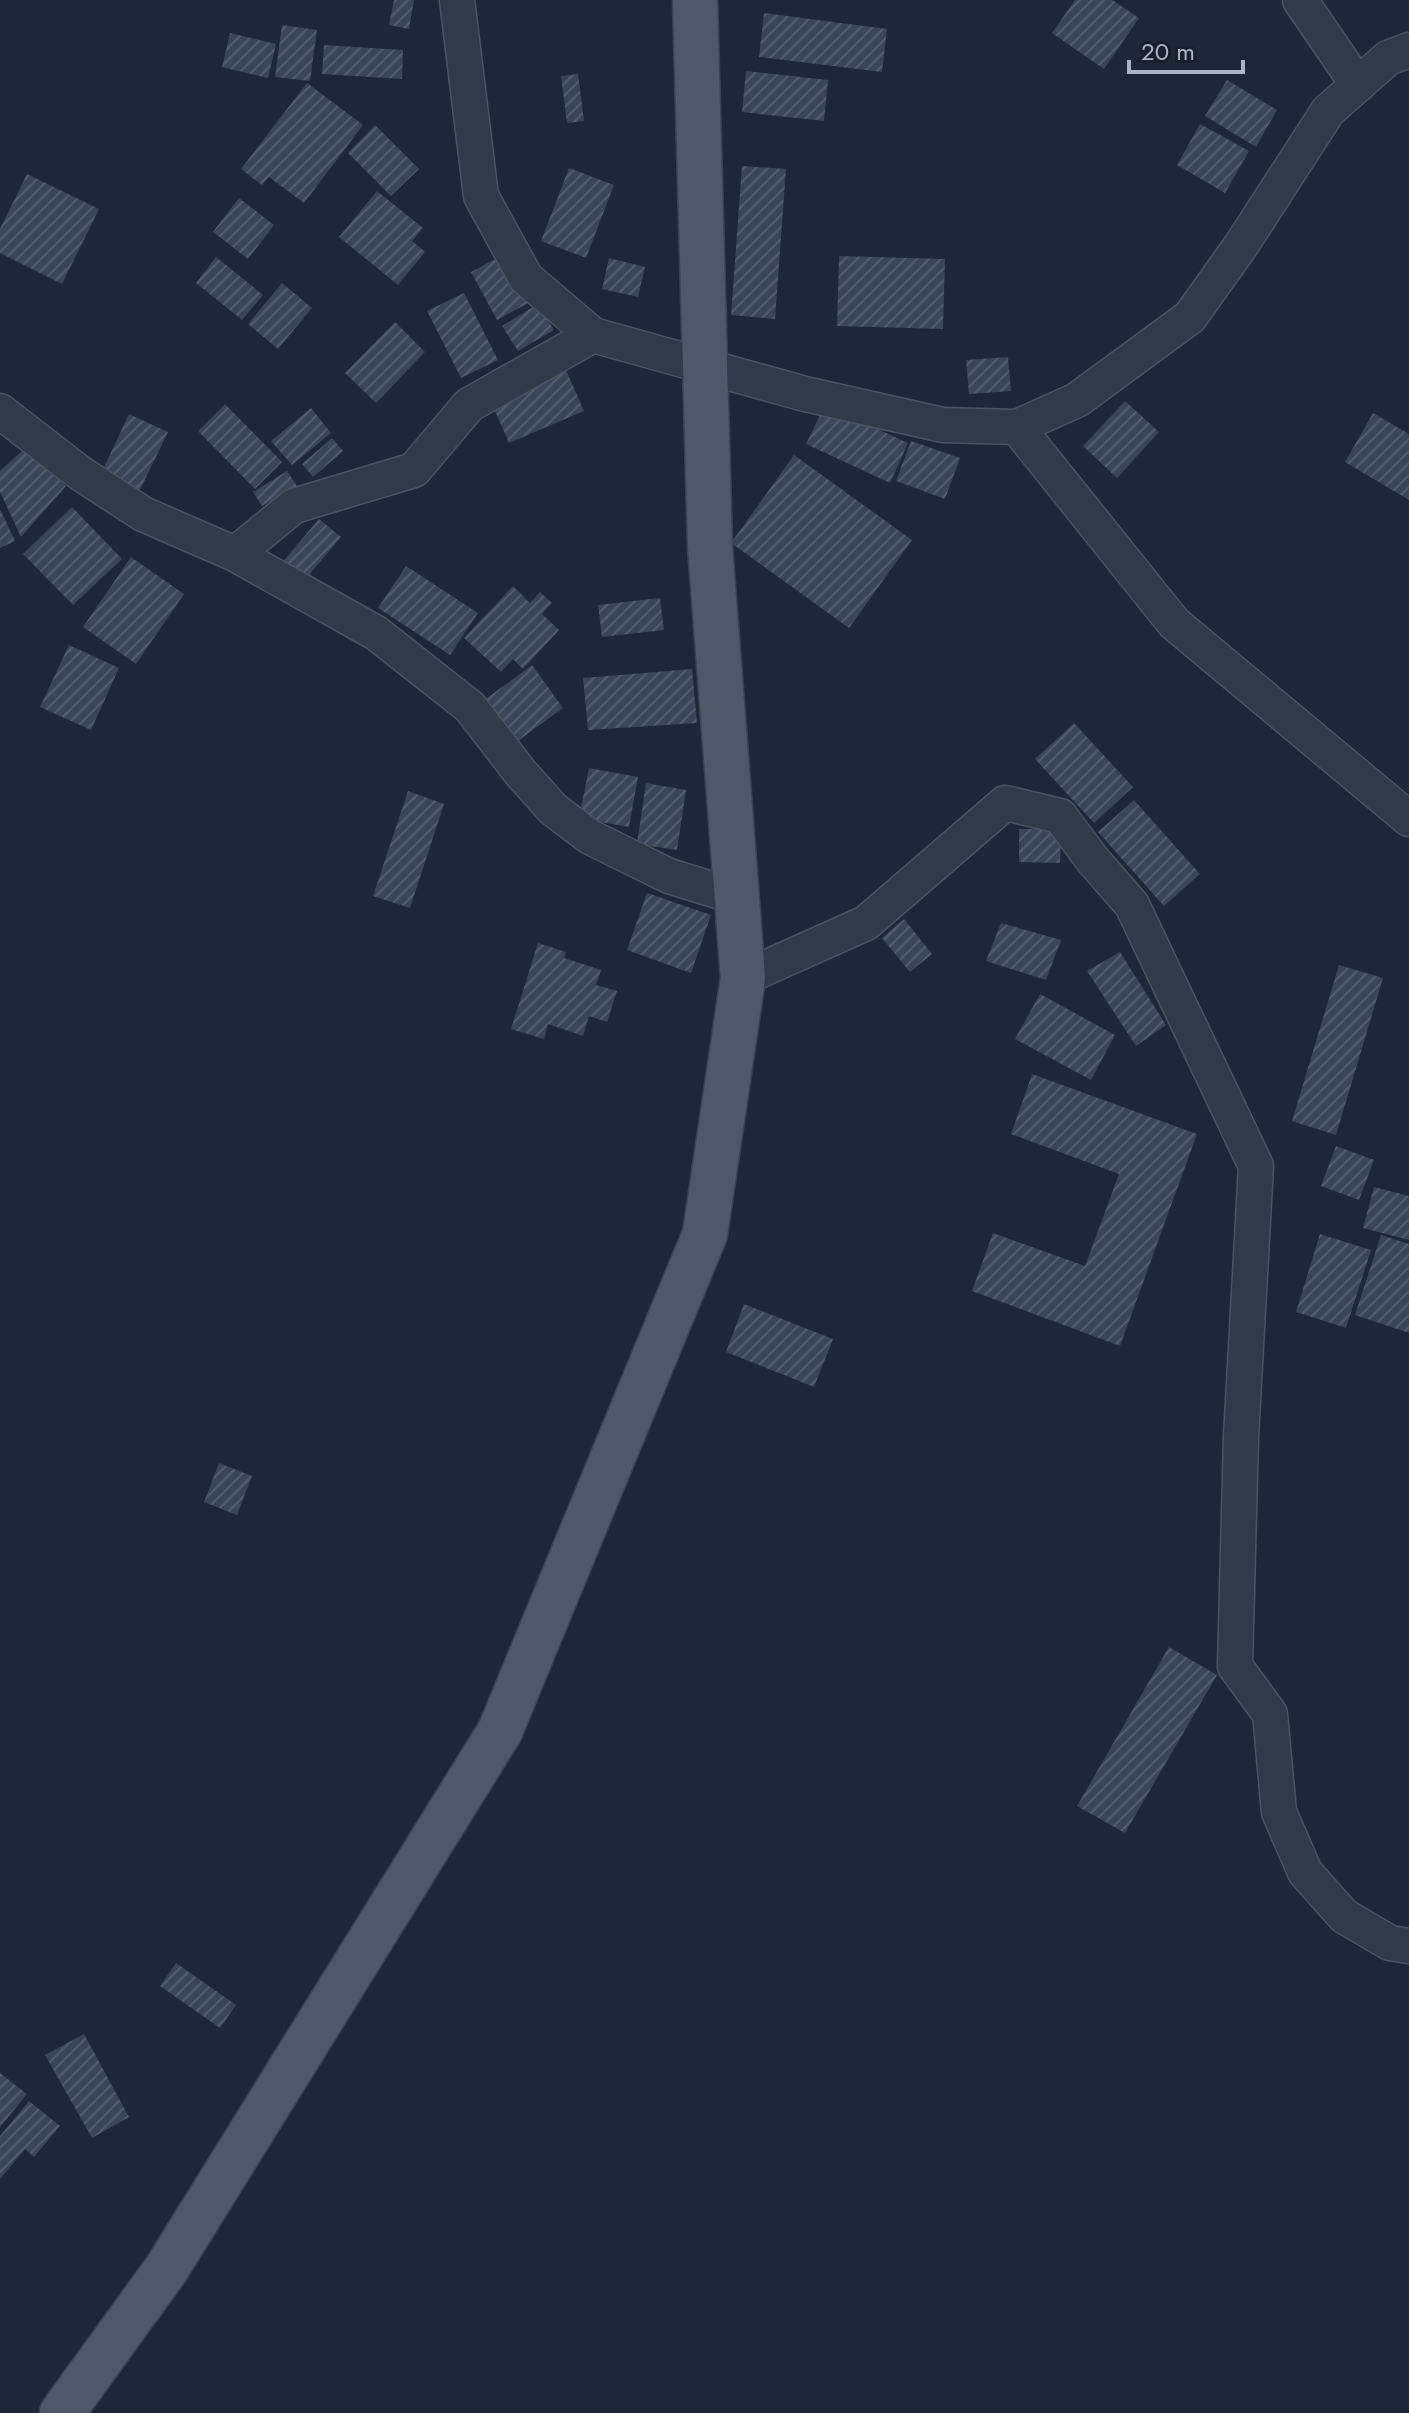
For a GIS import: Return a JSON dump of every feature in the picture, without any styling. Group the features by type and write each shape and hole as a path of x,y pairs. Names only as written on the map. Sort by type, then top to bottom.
{"main road":[{"path":"62,2413 167,2268 500,1731 705,1234 743,978 710,547 695,0"}],"street":[{"path":"457,0 481,196 526,278 593,335 805,394 943,425 1017,427 1077,400 1190,317 1242,244 1328,111 1388,58 1409,50"},
{"path":"1300,0 1358,85"},
{"path":"235,554 294,506 414,470 469,405 593,335"},
{"path":"0,411 80,473 143,514 235,554 376,633 470,707 553,809 590,837 669,876 737,897"},
{"path":"1017,427 1174,623 1409,819"},
{"path":"743,978 866,923 1005,803 1060,816 1132,905 1256,1166 1241,1437 1235,1666 1270,1714 1279,1812 1305,1872 1344,1916 1390,1943 1409,1946"}],"building":[{"path":"394,0 414,0 409,29 389,25"},
{"path":"1075,0 1112,0 1139,18 1104,69 1052,33"},
{"path":"764,13 887,29 882,72 759,57"},
{"path":"282,25 317,30 310,81 275,77"},
{"path":"230,33 276,44 268,78 222,67"},
{"path":"324,45 403,50 402,79 322,74"},
{"path":"746,71 828,80 824,121 742,112"},
{"path":"578,74 584,121 567,123 561,76"},
{"path":"1227,80 1277,110 1256,147 1205,116"},
{"path":"307,83 363,125 304,203 269,177 262,185 241,169"},
{"path":"1200,124 1249,151 1225,193 1177,165"},
{"path":"375,125 419,169 391,196 348,153"},
{"path":"742,166 786,169 775,319 731,315"},
{"path":"569,168 614,185 586,258 541,241"},
{"path":"27,174 99,209 62,284 0,253 0,229"},
{"path":"377,191 423,228 412,241 425,252 398,285 339,237"},
{"path":"239,198 274,225 248,259 213,232"},
{"path":"504,254 530,302 497,320 471,272"},
{"path":"839,256 945,259 943,329 837,326"},
{"path":"216,257 263,295 242,320 196,283"},
{"path":"609,258 645,267 638,297 602,289"},
{"path":"282,283 312,308 278,349 248,324"},
{"path":"464,293 498,360 461,378 427,311"},
{"path":"538,304 554,330 518,351 502,326"},
{"path":"395,322 425,352 376,403 345,373"},
{"path":"1008,357 1011,391 969,394 966,360"},
{"path":"566,370 584,411 509,443 491,402"},
{"path":"1125,401 1159,432 1117,478 1083,446"},
{"path":"225,404 282,462 255,489 198,431"},
{"path":"825,405 908,443 890,483 806,444"},
{"path":"311,408 331,433 292,465 271,441"},
{"path":"1373,413 1409,434 1409,500 1345,462"},
{"path":"129,414 168,432 137,496 99,478"},
{"path":"332,438 343,451 313,477 302,464"},
{"path":"911,441 960,458 945,499 896,481"},
{"path":"24,449 66,486 21,537 0,492 0,471"},
{"path":"794,455 912,540 849,628 731,543"},
{"path":"287,471 297,486 262,506 253,492"},
{"path":"72,507 122,559 73,605 23,554"},
{"path":"0,509 15,541 0,548"},
{"path":"319,519 341,537 303,582 281,564"},
{"path":"131,557 184,594 136,664 83,627"},
{"path":"406,566 478,613 450,655 378,608"},
{"path":"513,586 530,603 540,592 552,603 542,614 559,630 523,669 513,659 501,672 464,638"},
{"path":"660,598 664,630 602,637 598,605"},
{"path":"69,645 119,668 91,730 40,707"},
{"path":"532,665 563,708 515,743 483,701"},
{"path":"692,669 697,723 588,730 583,678"},
{"path":"1074,723 1133,787 1094,823 1035,759"},
{"path":"589,768 638,777 629,827 579,818"},
{"path":"646,783 686,790 677,850 637,844"},
{"path":"408,791 444,804 410,908 373,896"},
{"path":"1134,800 1200,874 1164,906 1098,832"},
{"path":"1019,829 1061,829 1060,863 1019,862"},
{"path":"647,893 711,915 691,973 627,950"},
{"path":"904,919 932,954 910,972 882,938"},
{"path":"1001,923 1061,940 1046,980 986,961"},
{"path":"538,943 566,952 564,958 601,970 596,985 617,991 607,1022 589,1016 583,1036 548,1024 544,1039 511,1029"},
{"path":"1120,952 1166,1025 1136,1046 1087,971"},
{"path":"1339,965 1383,978 1336,1135 1292,1121"},
{"path":"1040,994 1115,1035 1091,1080 1015,1039"},
{"path":"1032,1074 1197,1134 1120,1346 972,1291 993,1233 1085,1266 1119,1174 1011,1134"},
{"path":"1336,1146 1374,1160 1359,1200 1321,1186"},
{"path":"1374,1187 1409,1196 1409,1240 1363,1228"},
{"path":"1320,1234 1371,1250 1346,1328 1296,1312"},
{"path":"1381,1235 1409,1244 1409,1333 1355,1315"},
{"path":"744,1304 833,1339 814,1387 726,1352"},
{"path":"219,1463 252,1476 237,1515 204,1502"},
{"path":"1169,1647 1217,1675 1125,1833 1077,1806"},
{"path":"176,1963 236,2005 220,2028 160,1986"},
{"path":"84,2034 129,2117 92,2138 45,2055"},
{"path":"0,2073 27,2094 0,2127"},
{"path":"29,2101 60,2126 34,2157 25,2149 0,2179 0,2136"}]}
